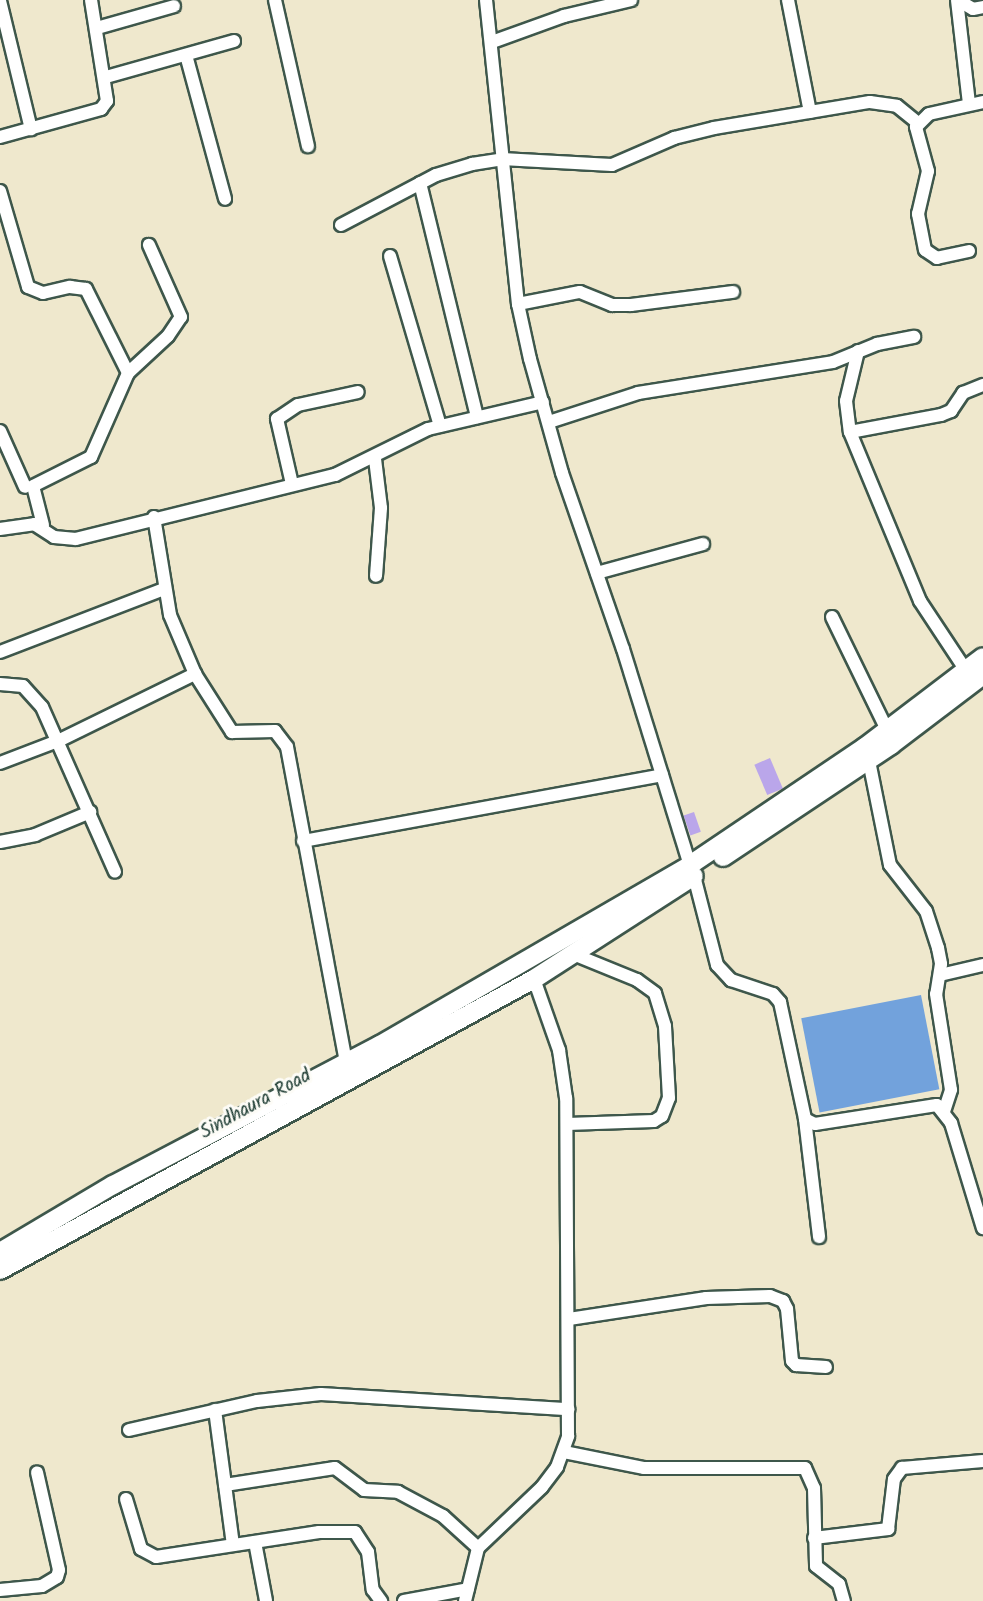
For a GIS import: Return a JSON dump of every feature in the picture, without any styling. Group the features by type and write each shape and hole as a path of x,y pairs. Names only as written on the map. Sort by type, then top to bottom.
{"street":[{"path":"0,137 101,109 107,101 106,77 91,0"},
{"path":"275,0 308,146"},
{"path":"486,0 518,304 543,402 692,871 717,965 731,980 773,994 780,1002 805,1119 819,1237"},
{"path":"492,42 564,16 631,0"},
{"path":"788,0 810,112"},
{"path":"958,0 973,9 983,6"},
{"path":"958,0 969,104"},
{"path":"0,1 31,129"},
{"path":"97,27 174,6"},
{"path":"106,77 234,41"},
{"path":"186,55 225,199"},
{"path":"917,122 969,104 983,102"},
{"path":"341,225 420,183 457,167 502,159 612,165 685,136 810,112 885,103 917,122 928,171 918,214 925,250 937,258 969,251"},
{"path":"420,183 477,417"},
{"path":"0,191 28,287 43,293 70,287 86,289 128,373"},
{"path":"149,245 181,317 168,336 128,373 91,457 33,486 43,525 54,537 76,539 153,517 335,475 375,459 405,439 440,426 543,402"},
{"path":"390,256 440,426"},
{"path":"518,304 580,292 612,305 733,292"},
{"path":"549,422 638,393 833,362 859,351 914,337"},
{"path":"859,351 846,401 850,432 920,601 978,676"},
{"path":"850,432 941,415 955,407 963,393 983,385"},
{"path":"292,484 277,419 298,405 358,392"},
{"path":"0,431 25,486"},
{"path":"375,459 381,508 376,576"},
{"path":"153,517 164,589 195,674 232,732 265,729 282,738 287,747 345,1063"},
{"path":"0,529 43,525"},
{"path":"597,573 703,544"},
{"path":"0,652 164,589"},
{"path":"832,617 887,730"},
{"path":"0,1252 113,1185 345,1063 692,871 869,761 978,676 983,657"},
{"path":"0,763 58,741 195,674"},
{"path":"692,871 887,730 978,676"},
{"path":"0,684 23,686 34,694 58,741 115,872"},
{"path":"869,761 890,865 926,911 938,948 940,975 936,993 951,1090 944,1111 979,1197 983,1228"},
{"path":"303,841 662,775"},
{"path":"0,842 35,835 90,812"},
{"name":"Sindhaura Road","path":"0,1270 534,979 692,871"},
{"path":"567,1124 654,1121 662,1116 669,1098 665,1026 655,993 637,980 573,954"},
{"path":"940,975 983,965"},
{"path":"404,1601 466,1595 478,1548 542,1487 564,1452 569,1409 567,1124 559,1050 534,979"},
{"path":"805,1119 815,1124 927,1104 944,1111"},
{"path":"569,1319 706,1298 770,1296 783,1301 788,1309 792,1361 802,1367 826,1367"},
{"path":"129,1430 215,1410 321,1394 569,1409"},
{"path":"215,1410 233,1545"},
{"path":"564,1452 644,1468 805,1468 814,1488 816,1566 839,1584 844,1601"},
{"path":"814,1538 888,1528 894,1479 902,1468 983,1461"},
{"path":"225,1485 335,1468 364,1490 398,1492 443,1516 478,1548"},
{"path":"0,1590 42,1586 57,1577 60,1570 37,1472"},
{"path":"126,1499 133,1532 146,1555 319,1532 355,1532 368,1552 373,1590 381,1601"},
{"path":"255,1542 267,1601"}],"water":[{"path":"921,995 939,1089 820,1113 801,1018"}],"building":[{"path":"770,758 783,788 767,795 754,765"},
{"path":"694,812 701,832 690,835 684,816"}]}
